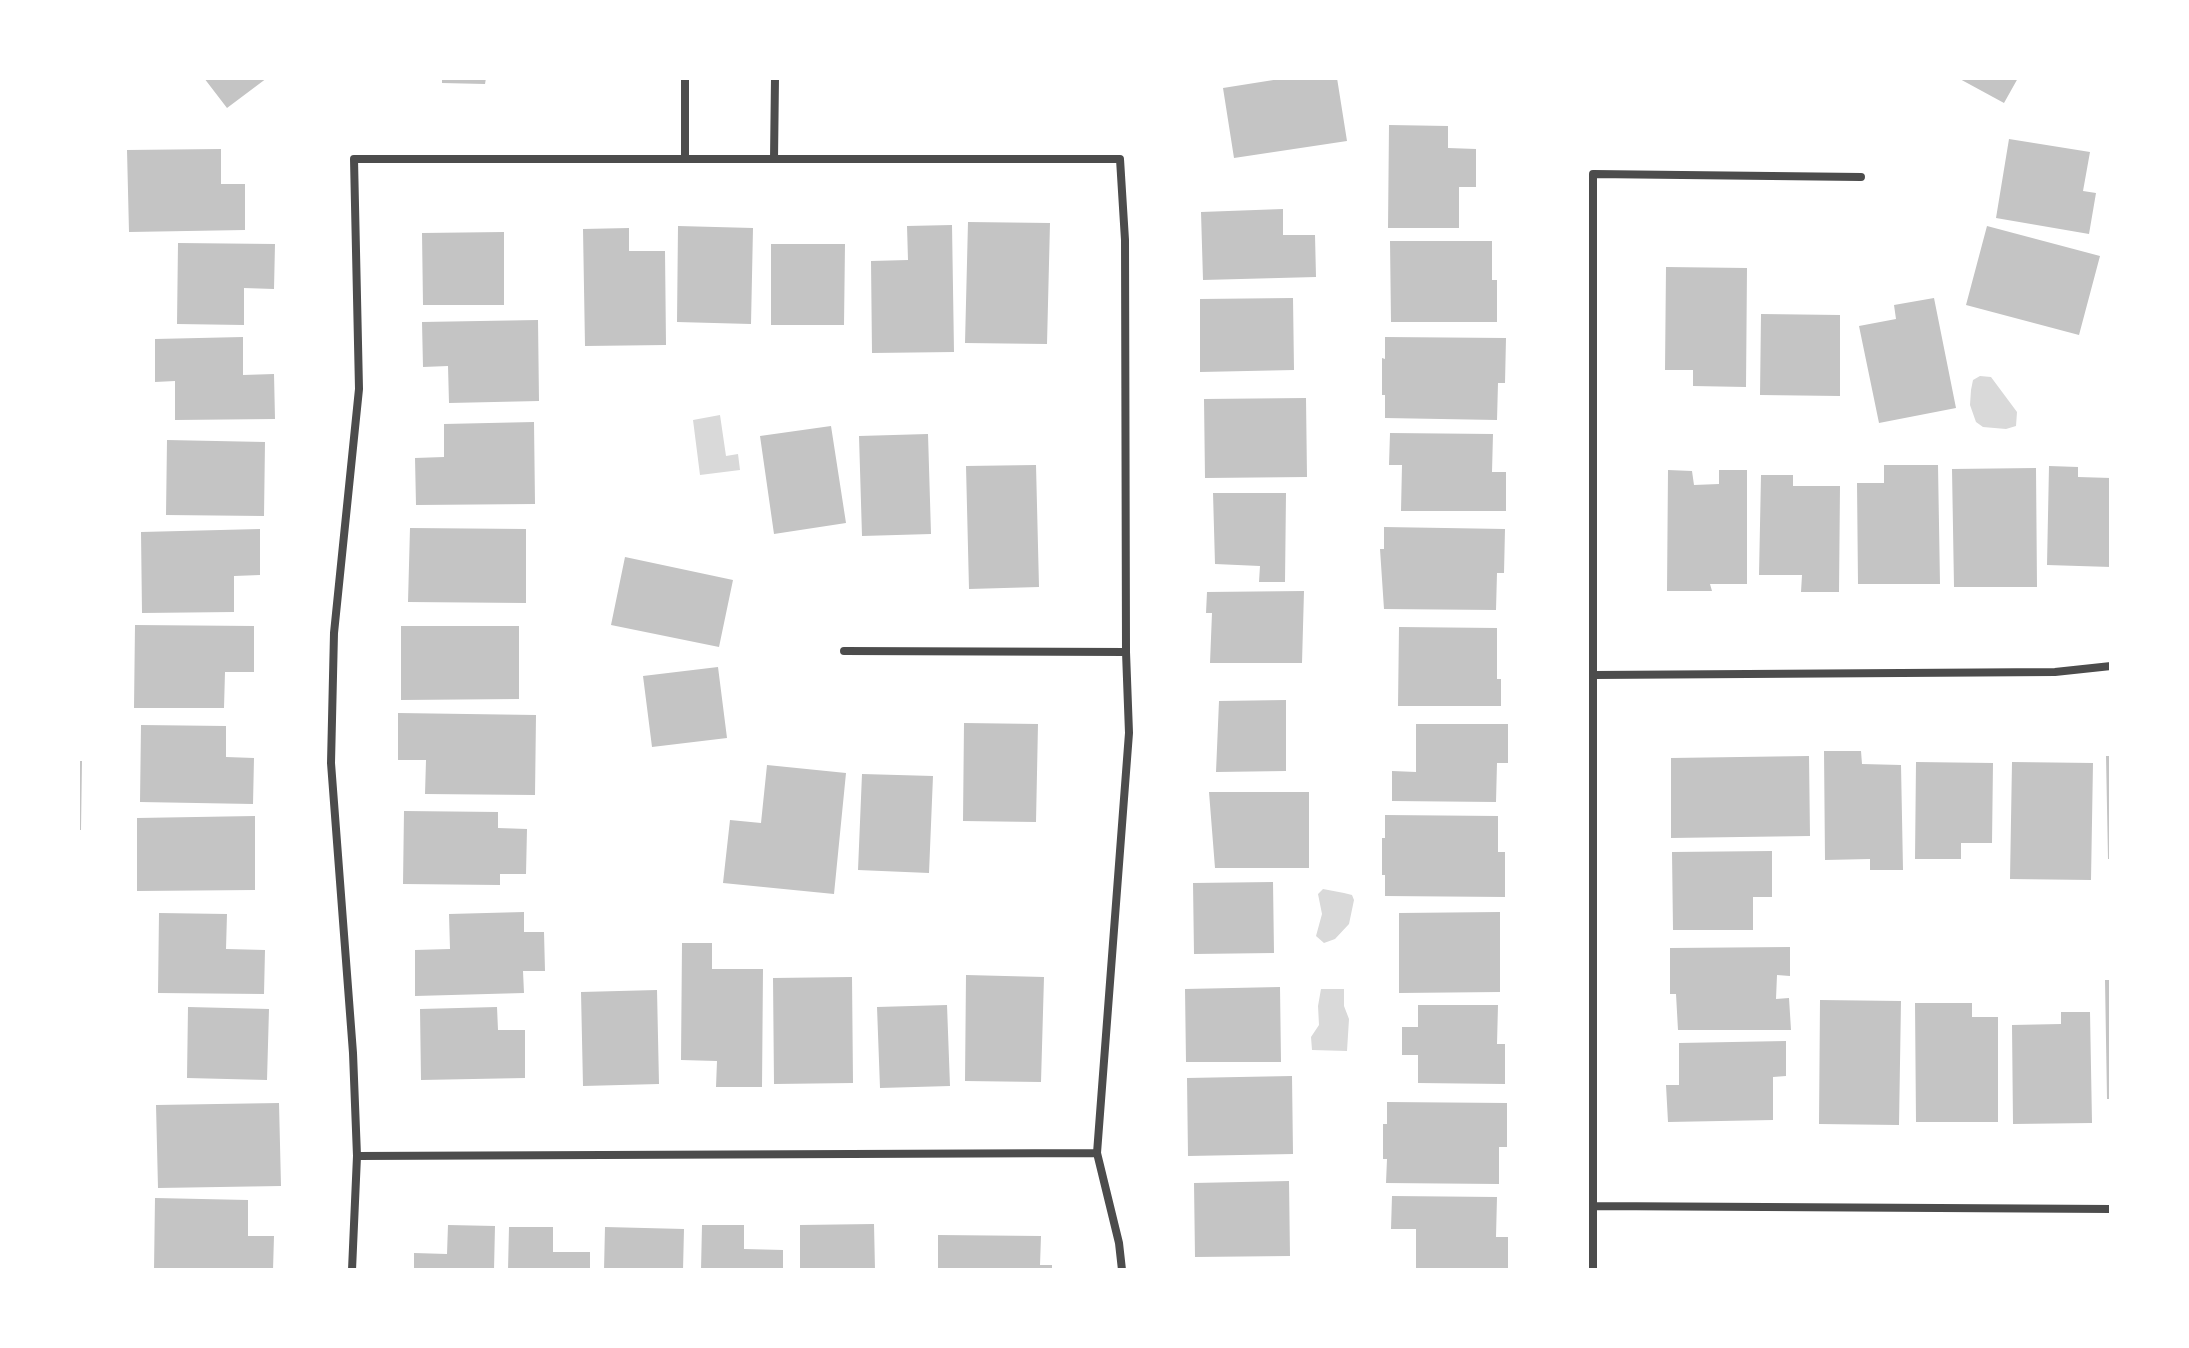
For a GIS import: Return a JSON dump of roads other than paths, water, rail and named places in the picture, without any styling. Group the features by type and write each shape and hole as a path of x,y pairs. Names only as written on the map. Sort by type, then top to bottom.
{"street":[{"path":"685,78 685,159"},
{"path":"774,159 775,78"},
{"path":"352,1270 357,1156 353,1053 331,763 334,633 359,389 354,159 1120,159 1125,240 1129,733 1097,1153 1119,1243 1122,1270"},
{"path":"1593,1270 1593,174 1861,177"},
{"path":"844,651 1126,652"},
{"path":"1594,675 2055,672 2111,666"},
{"path":"357,1156 1097,1153"},
{"path":"1593,1206 2111,1209"}]}
